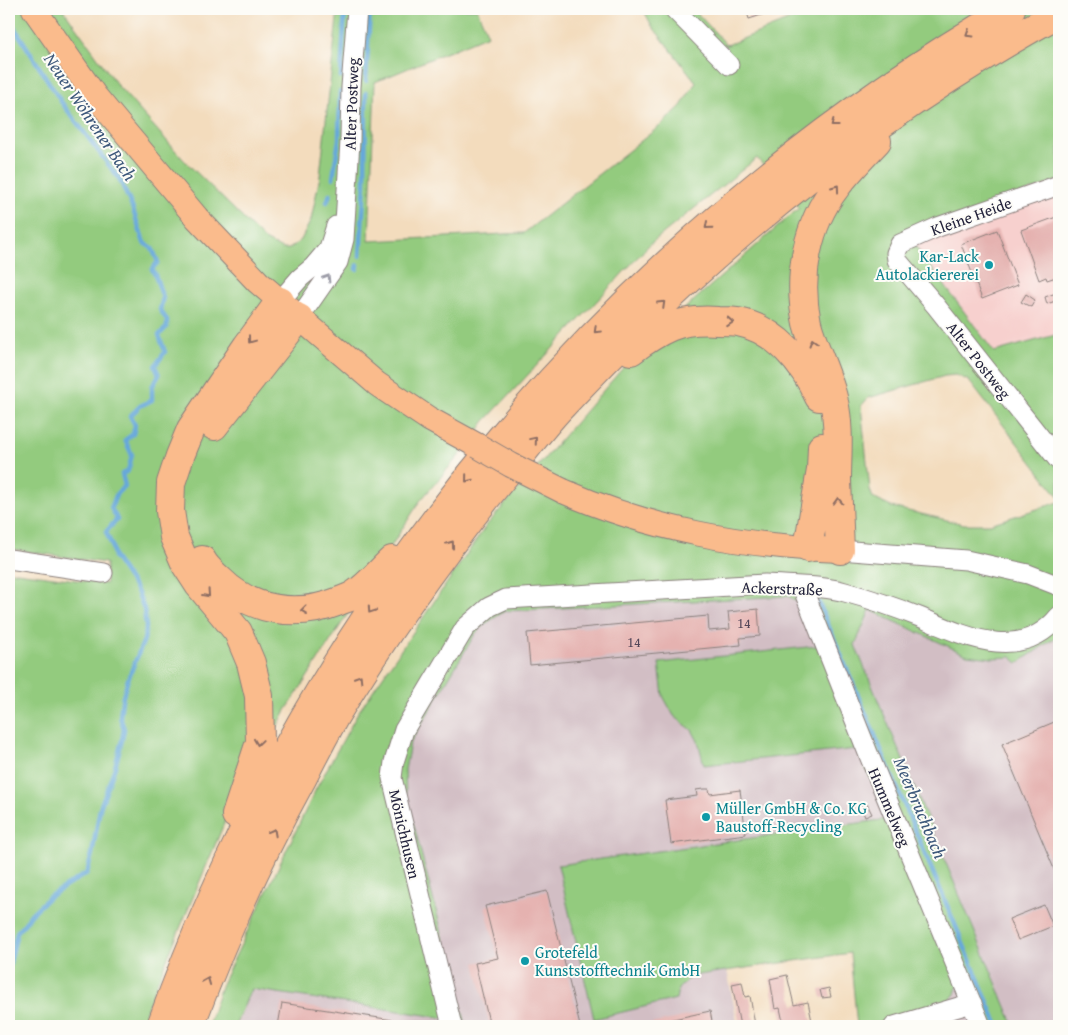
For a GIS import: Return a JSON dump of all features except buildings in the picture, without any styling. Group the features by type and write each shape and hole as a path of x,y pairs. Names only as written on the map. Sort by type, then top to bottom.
{"highway":[{"path":"204,916 257,804 315,698 371,610 428,527 533,399 592,336 677,254 784,162 838,121 907,73 1011,9"},
{"path":"190,1026 232,918 270,838 333,719 388,631 477,509 561,407 693,274 816,171 912,101 1006,42 1059,13"},
{"path":"840,550 837,422 834,400 814,348 807,322 803,290 805,260 815,222 836,187 912,101"},
{"path":"290,310 209,432 196,455 186,500 187,522 195,545 206,566 231,591 256,604 272,609 289,611 323,607 354,595 428,527"},
{"path":"161,1026 204,916 260,742 259,696 250,663 238,632 199,585 186,565 174,537 170,511 172,483 191,429 246,346 290,310"},
{"path":"579,389 647,339 671,326 703,320 739,322 758,329 780,342 803,368 819,396 824,430 808,548"}],"main road":[{"path":"34,9 95,96 228,252 290,310 377,384 430,419 511,466 598,506 682,531 745,543 840,550"}],"street":[{"name":"Alter Postweg","path":"290,310 300,278 314,267 329,248 346,199 357,9"},
{"path":"674,9 729,65"},
{"name":"Kleine Heide","path":"896,260 896,253 900,244 938,228 1059,185"},
{"name":"Alter Postweg","path":"896,260 936,306 1059,461"},
{"path":"840,550 966,560 1028,574 1059,586"},
{"path":"9,559 103,573"},
{"name":"Ackerstraße","path":"490,607 506,599 765,584 842,591 990,643 1022,640 1037,635 1052,625 1059,616"},
{"name":"Hummelweg","path":"802,587 868,754 981,1026"},
{"name":"Mönichhusen","path":"452,1026 392,778 394,762 404,730 465,628 490,607"},
{"path":"894,1026 972,1003"}],"shaded area":[{"path":"1059,180 1059,334 994,352 908,236"},
{"path":"788,596 799,603 817,646 659,663 663,696 674,716 692,730 698,741 704,765 857,749 889,819 558,865 678,989 691,976 727,970 738,1026 236,1026 251,989 465,1020 406,795 405,770 410,743 475,634 485,624 505,611"},
{"path":"870,610 967,655 992,658 1011,657 1018,663 1059,635 1059,1026 1014,1026 855,646"},
{"path":"958,983 977,1026 869,1026 948,1002"}],"green space":[{"path":"9,9 63,9 118,86 183,159 265,240 282,249 289,249 301,240 311,220 320,176 338,9 477,9 488,35 375,82 369,241 524,233 660,126 681,106 696,82 652,26 643,9 693,9 727,45 818,9 1059,9 1059,180 908,236 994,352 1059,334 1059,497 969,381 956,375 945,376 868,398 861,406 870,490 873,498 891,507 964,524 990,524 1059,502 1059,635 1018,663 1011,657 992,658 967,655 870,610 855,645 1014,1026 977,1026 958,984 955,994 948,1002 869,1026 857,1026 850,953 691,976 678,989 676,999 594,1019 558,865 888,819 857,749 704,765 698,741 692,730 674,716 663,696 659,663 817,646 799,603 788,596 505,611 485,624 475,634 410,743 405,770 406,795 465,1021 251,989 235,1026 208,1026 221,986 316,789 359,711 486,526 641,347 799,208 757,158 650,244 484,422 469,444 420,501 285,712 266,748 234,800 140,1026 9,1026 9,571 106,584 106,563 11,549 9,547 9,326 14,58 9,57"}],"waterway":[{"path":"341,77 345,9"},
{"path":"366,81 370,9"},
{"name":"Neuer Wöhrener Bach","path":"9,19 62,103 120,180 132,207 144,243 152,248 158,262 152,269 163,297 160,310 167,320 167,327 159,335 165,352 155,366 159,375 152,387 152,400 140,406 130,416 135,425 133,434 125,440 132,455 128,471 122,474 125,486 117,493 111,508 117,519 106,532 114,557 137,591 144,609 146,627 144,640 128,679 122,700 120,717 124,729 122,740 115,767 100,808 87,873 50,896 31,914 17,932 9,967"},
{"path":"333,178 339,139 340,92"},
{"path":"360,256 365,183 366,93"},
{"path":"327,202 330,194"},
{"path":"357,269 358,265"},
{"name":"Meerbruchbach","path":"818,601 998,1026"}],"place":[{"name":"Kar-Lack Autolackiererei","path":"989,265"},
{"name":"Müller GmbH & Co. KG Baustoff-Recycling","path":"706,817"},
{"name":"Grotefeld Kunststofftechnik GmbH","path":"525,961"}]}
